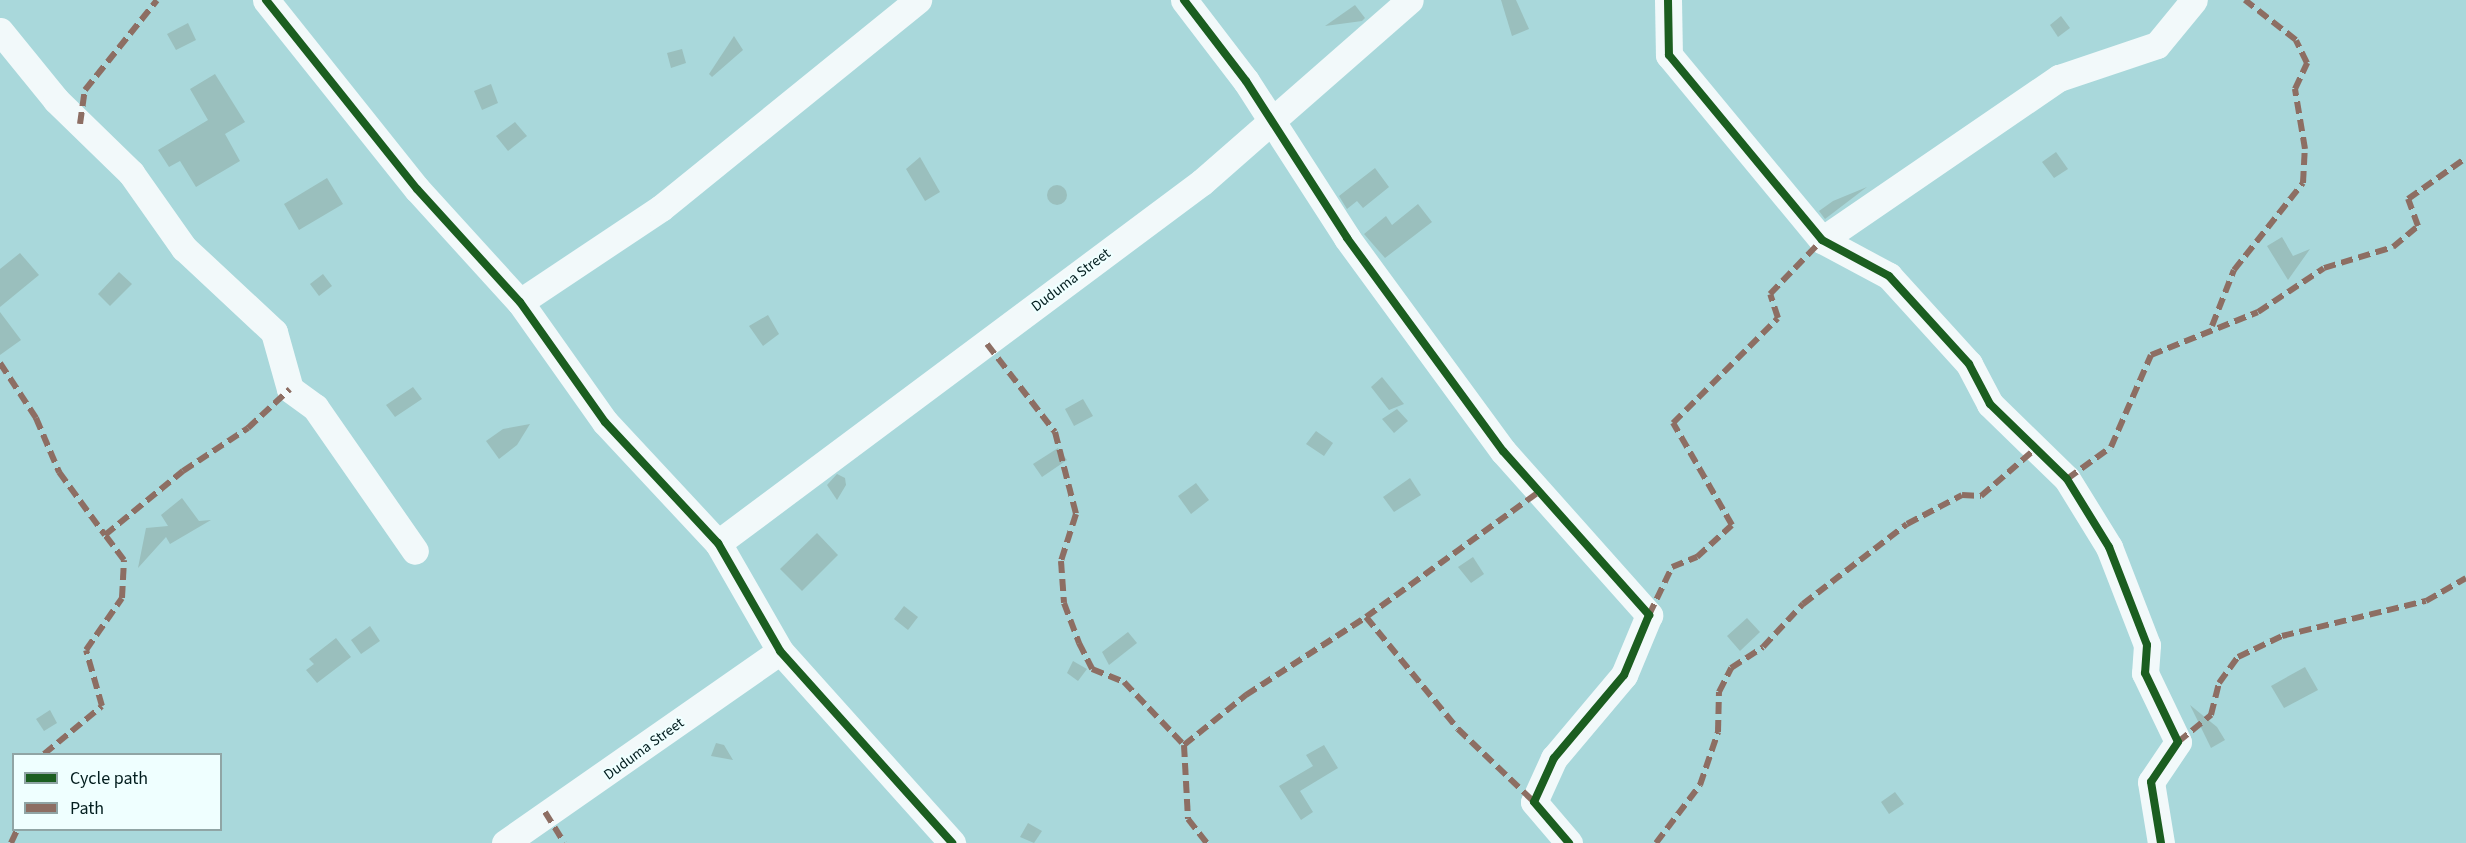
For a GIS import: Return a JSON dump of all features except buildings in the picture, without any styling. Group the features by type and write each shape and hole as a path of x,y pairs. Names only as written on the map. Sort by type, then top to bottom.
{"street":[{"path":"267,0 417,189 520,302 605,422 718,543 780,651 952,843"},
{"path":"520,302 661,208 918,0"},
{"path":"1184,0 1274,124 1347,238 1516,468 1649,615 1624,675 1554,758 1534,802 1569,843"},
{"name":"Duduma Street","path":"718,543 1274,124 1410,0"},
{"path":"1668,0 1669,55 1822,240 1889,276 1969,364 1990,404 2067,479 2109,547 2147,645 2145,673 2178,742 2151,782 2161,843"},
{"path":"1822,240 2058,78 2157,45 2194,0"},
{"path":"0,31 56,99 131,173 184,248 274,332 290,389 315,407 415,551"},
{"name":"Duduma Street","path":"505,843 780,651"}],"marked path":[{"path":"80,124 85,90 157,0"},
{"path":"2212,326 2234,270 2303,183 2305,149 2295,89 2307,63 2296,40 2245,0"},
{"path":"2067,479 2111,447 2151,355 2258,312 2324,268 2393,247 2418,226 2408,199 2466,158"},
{"path":"1649,615 1672,567 1697,557 1732,525 1673,423 1778,318 1770,294 1822,240"},
{"path":"987,344 1055,432 1076,514 1061,561 1064,603 1079,643 1092,669 1124,682 1184,745 1188,819 1207,843"},
{"path":"0,363 36,418 59,472 105,535"},
{"path":"45,753 102,706 86,650 122,598 124,560 105,535 183,471 248,428 290,389"},
{"path":"1656,843 1700,785 1718,732 1719,692 1731,668 1763,647 1803,604 1907,524 1962,495 1981,496 2035,449"},
{"path":"1184,745 1246,695 1366,617 1536,494"},
{"path":"2178,742 2211,715 2219,683 2238,657 2282,636 2426,601 2466,578"},
{"path":"1366,617 1458,729 1534,802"},
{"path":"545,812 564,843"},
{"path":"11,843 17,831"}],"cycle path":[{"path":"266,0 417,189 520,302 605,422 718,543 780,651 952,843"},
{"path":"1184,0 1246,81 1347,238 1503,451 1649,615 1624,675 1554,758 1534,802 1569,843"},
{"path":"1668,0 1669,55 1822,240 1889,276 1969,364 1990,404 2067,479 2109,547 2147,645 2145,673 2178,742 2151,782 2161,843"}]}
